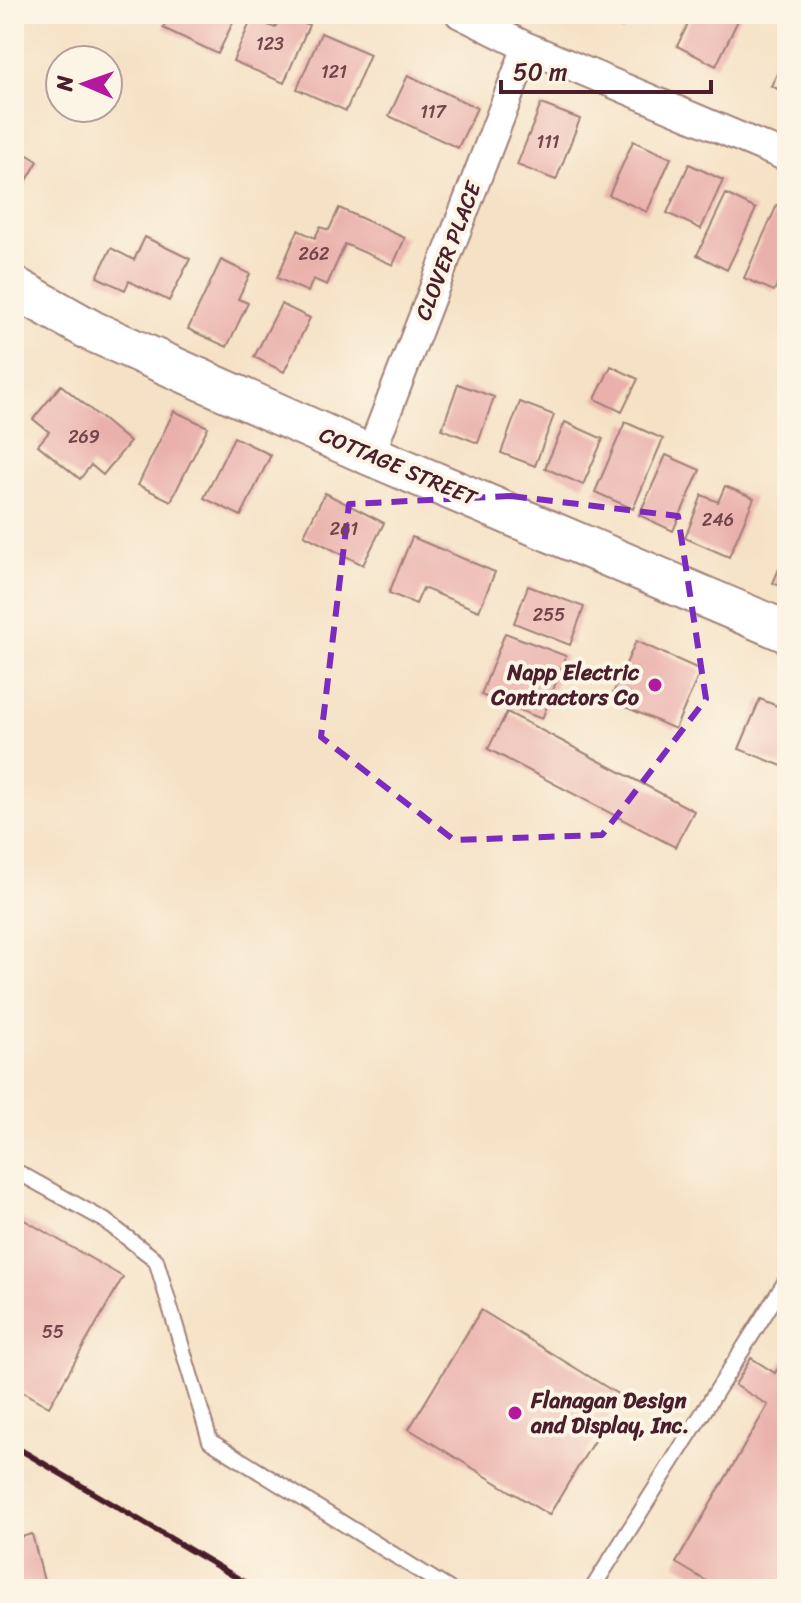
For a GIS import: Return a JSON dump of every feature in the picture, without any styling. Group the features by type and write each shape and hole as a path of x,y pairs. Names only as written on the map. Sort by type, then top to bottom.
{"street":[{"path":"460,14 527,47 787,157"},
{"name":"CLOVER PLACE","path":"370,455 527,47"},
{"name":"COTTAGE STREET","path":"14,287 92,331 370,455 787,632"}],"lane":[{"path":"14,1170 104,1220 156,1260 210,1441 449,1589"},
{"path":"592,1589 787,1279"}],"highlighted area":[{"path":"511,496 678,516 706,699 602,835 454,840 321,737 349,504"}],"building":[{"path":"170,14 237,14 218,54 163,28"},
{"path":"281,14 309,25 284,83 233,61 252,18 275,28"},
{"path":"591,14 627,14 622,27"},
{"path":"693,14 741,14 716,66 677,46"},
{"path":"321,33 370,54 346,111 297,89"},
{"path":"787,53 787,93 771,86"},
{"path":"408,75 477,108 458,148 389,116"},
{"path":"541,104 580,119 556,180 517,165"},
{"path":"633,141 671,158 647,212 609,195"},
{"path":"14,147 38,161 14,203"},
{"path":"689,164 723,180 701,229 667,213"},
{"path":"726,194 756,209 727,270 697,255"},
{"path":"777,205 787,209 787,262 774,291 744,278"},
{"path":"339,208 405,238 393,265 345,244 327,285 313,279 308,292 277,278 298,230 315,238 320,227 329,230"},
{"path":"145,237 190,259 169,301 129,281 125,290 97,277 111,248 134,260"},
{"path":"221,260 250,274 238,299 248,303 227,347 188,329"},
{"path":"281,304 310,318 284,372 254,357"},
{"path":"611,366 638,379 622,412 595,399"},
{"path":"458,384 494,397 478,443 442,429"},
{"path":"61,385 130,442 103,475 91,465 80,479 38,445 49,432 33,419"},
{"path":"520,402 554,415 535,466 501,453"},
{"path":"174,411 208,427 171,501 138,485"},
{"path":"565,422 603,439 583,485 545,468"},
{"path":"625,422 663,439 633,509 595,492"},
{"path":"234,437 271,455 241,516 204,498"},
{"path":"666,455 700,470 673,531 639,515"},
{"path":"725,486 754,498 729,557 685,538 702,495 718,502"},
{"path":"325,493 384,523 363,565 304,535"},
{"path":"412,537 495,572 479,611 423,588 416,604 389,593"},
{"path":"787,550 787,589 773,583"},
{"path":"528,586 584,607 570,645 514,623"},
{"path":"505,633 566,656 542,719 481,695"},
{"name":"Napp Electric Contractors Co","path":"636,641 701,670 675,729 610,700"},
{"path":"760,699 787,710 787,768 739,749"},
{"path":"507,712 694,811 675,847 488,749"},
{"path":"14,1214 123,1277 49,1407 14,1387"},
{"name":"Flanagan Design and Display, Inc.","path":"481,1310 621,1396 549,1515 409,1429"},
{"path":"787,1353 787,1589 720,1589 676,1563 768,1405 735,1385 751,1358 775,1373"},
{"path":"32,1534 46,1589 14,1589 14,1539"}],"railway":[{"path":"14,1446 256,1589"}],"place":[{"name":"Napp Electric Contractors Co","path":"655,685"},
{"name":"Flanagan Design and Display, Inc.","path":"515,1413"}]}
